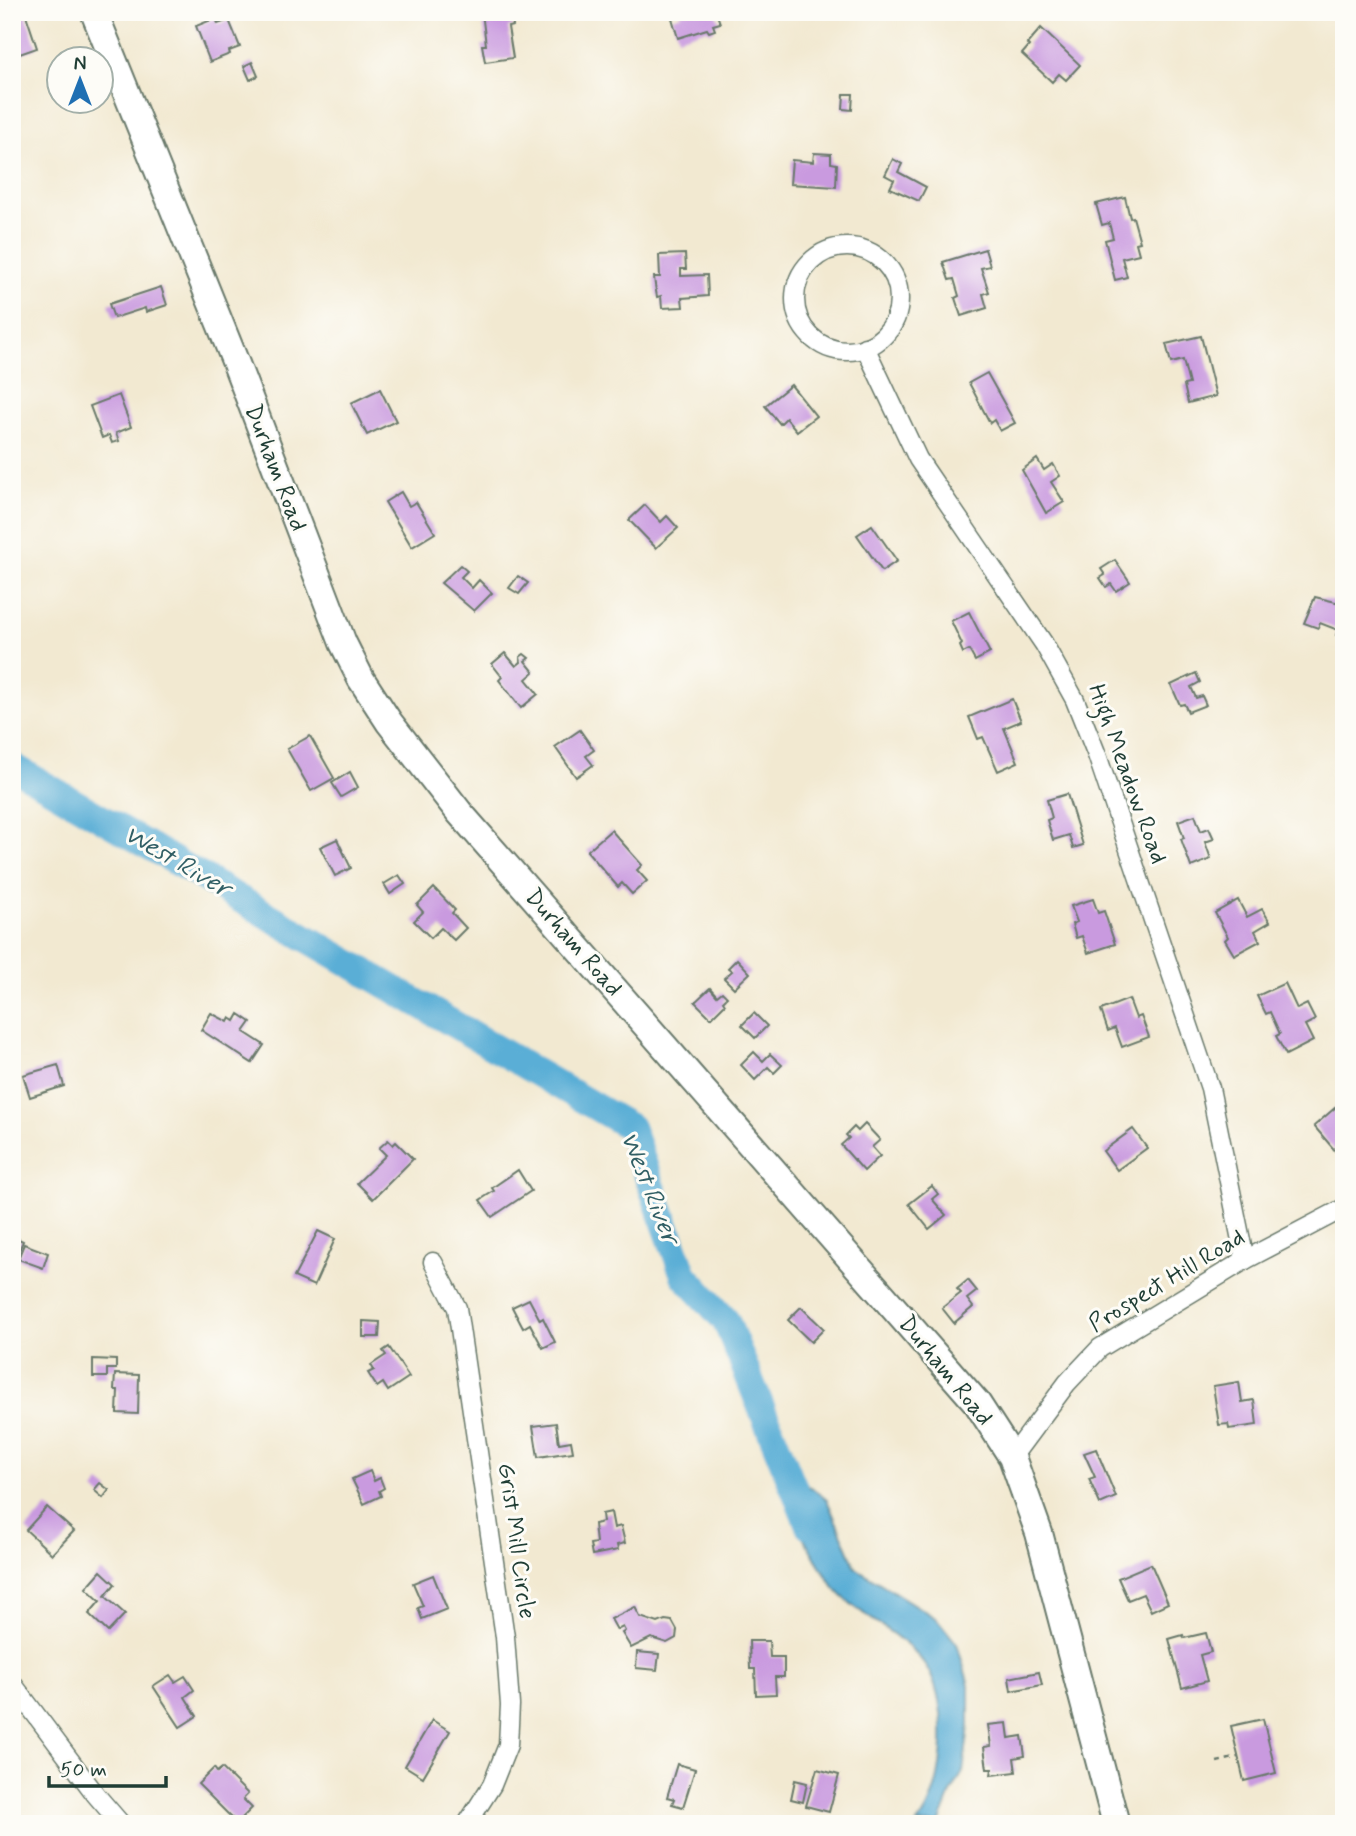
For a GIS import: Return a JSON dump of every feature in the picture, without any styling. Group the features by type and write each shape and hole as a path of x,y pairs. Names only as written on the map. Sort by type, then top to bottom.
{"main road":[{"name":"Durham Road","path":"94,12 235,361 330,612 361,679 389,722 458,812 977,1403 1012,1457 1039,1533 1116,1824"}],"street":[{"path":"853,248 874,255 887,267 895,282 898,304 891,326 876,342 865,348 845,351 824,346 808,334 797,315 795,295 801,275 814,259 833,249 853,248"},
{"name":"High Meadow Road","path":"865,348 918,460 1044,644 1075,700 1097,755 1210,1088 1245,1260"},
{"name":"Prospect Hill Road","path":"1012,1457 1067,1383 1100,1348 1245,1260 1344,1208"},
{"name":"Grist Mill Circle","path":"433,1262 457,1308 505,1637 510,1705 508,1745 492,1785 467,1824"},
{"path":"12,1683 121,1824"}],"path":[{"path":"1217,1762 1238,1757"}],"water":[{"path":"800,1485 811,1487 827,1500 856,1568 937,1619 957,1644 969,1685 969,1726 963,1772 939,1824 917,1824 935,1788 940,1765 941,1717 930,1674 911,1649 850,1603 828,1578 803,1536 792,1511 791,1497"}],"building":[{"path":"12,12 25,12 37,48 14,56 17,67 12,68"},
{"path":"482,12 504,12 505,19 512,18 513,26 508,27 513,58 485,62"},
{"path":"680,12 716,12 720,23 713,25 715,30 709,32 707,29 678,38 672,18 681,15"},
{"path":"216,18 218,24 229,20 240,47 210,62 196,26"},
{"path":"1041,28 1080,65 1066,80 1059,74 1052,82 1022,54"},
{"path":"252,62 258,76 250,80 244,66"},
{"path":"844,94 853,94 852,110 843,109"},
{"path":"814,153 831,154 831,163 837,164 836,187 790,184 792,160 813,162"},
{"path":"893,159 902,164 898,172 926,187 919,201 890,188 894,180 885,175"},
{"path":"1125,197 1140,242 1136,243 1139,254 1122,258 1127,277 1115,280 1105,240 1113,238 1109,223 1102,225 1096,204"},
{"path":"985,249 990,266 981,268 989,292 983,294 987,308 961,316 955,298 959,296 954,279 949,280 943,262"},
{"path":"685,254 686,269 681,269 681,276 707,275 708,296 682,298 683,307 662,308 654,277 660,277 659,255"},
{"path":"161,287 167,305 146,312 145,308 114,318 109,304"},
{"path":"1201,336 1216,396 1188,403 1184,385 1189,384 1183,360 1171,363 1166,344"},
{"path":"987,373 1015,423 1000,431 994,420 990,423 969,383"},
{"path":"791,385 816,416 797,431 786,418 780,424 765,406"},
{"path":"380,389 396,421 367,435 351,403"},
{"path":"119,395 131,427 116,433 119,441 112,443 109,435 102,438 90,406"},
{"path":"1037,459 1044,470 1053,464 1060,476 1051,482 1064,502 1046,513 1022,470"},
{"path":"401,492 409,506 416,502 435,533 412,547 385,502"},
{"path":"645,505 661,522 667,516 678,528 656,548 629,520"},
{"path":"872,525 897,561 882,571 857,535"},
{"path":"1115,560 1130,582 1116,591 1111,584 1106,587 1100,578 1105,575 1101,569"},
{"path":"460,565 467,571 461,577 472,588 479,580 492,593 474,611 441,583"},
{"path":"518,576 528,583 519,594 509,588"},
{"path":"1315,597 1340,603 1339,606 1344,608 1344,638 1336,635 1338,630 1320,623 1318,628 1304,623"},
{"path":"969,612 990,653 975,661 969,650 963,653 960,646 962,644 951,621"},
{"path":"505,653 516,666 524,654 529,658 525,661 534,672 526,679 538,694 521,708 499,680 502,677 492,664"},
{"path":"1196,673 1200,682 1191,687 1196,698 1202,696 1206,705 1188,712 1184,704 1180,705 1171,685"},
{"path":"1012,699 1021,721 1004,728 1018,762 998,771 983,737 978,739 969,717"},
{"path":"580,730 594,750 586,756 593,765 576,777 555,747"},
{"path":"310,736 334,778 311,791 287,749"},
{"path":"350,772 358,787 341,797 332,783"},
{"path":"1067,794 1083,845 1073,848 1069,835 1053,840 1047,820 1052,818 1047,800"},
{"path":"1195,815 1201,831 1209,828 1214,839 1205,842 1211,859 1191,867 1178,821"},
{"path":"611,830 642,865 637,870 647,881 632,894 622,883 618,887 587,851"},
{"path":"337,839 351,868 335,876 320,847"},
{"path":"399,875 405,884 390,894 384,884"},
{"path":"434,888 455,910 452,913 466,928 454,940 441,928 431,938 414,921 423,912 417,905"},
{"path":"1093,899 1098,913 1104,911 1115,944 1088,953 1082,936 1076,938 1072,924 1077,922 1071,906"},
{"path":"1238,900 1247,917 1262,909 1270,922 1255,931 1260,941 1234,955 1215,913"},
{"path":"737,959 750,973 734,988 724,978 732,971 728,968"},
{"path":"1285,983 1297,1009 1307,1004 1315,1020 1305,1025 1313,1041 1286,1055 1276,1036 1280,1034 1270,1012 1266,1014 1257,996"},
{"path":"710,988 717,996 722,992 727,997 723,1001 725,1004 711,1018 695,1002"},
{"path":"1129,999 1136,1018 1141,1016 1149,1037 1122,1047 1115,1028 1108,1031 1101,1010"},
{"path":"211,1013 228,1022 230,1018 235,1021 239,1014 251,1022 244,1032 264,1045 252,1063 201,1030"},
{"path":"754,1013 767,1026 755,1038 742,1025"},
{"path":"754,1052 763,1061 770,1054 782,1065 774,1073 768,1067 755,1080 741,1065"},
{"path":"58,1065 64,1086 30,1097 23,1075"},
{"path":"1336,1107 1340,1112 1344,1108 1344,1147 1337,1153 1314,1126"},
{"path":"865,1124 880,1140 872,1147 880,1156 864,1171 841,1145 849,1138 846,1135 854,1127 858,1131"},
{"path":"1133,1129 1147,1148 1117,1170 1103,1151"},
{"path":"388,1140 393,1145 396,1142 413,1159 373,1199 357,1183 386,1155 379,1148"},
{"path":"518,1170 531,1191 492,1217 480,1200"},
{"path":"932,1186 938,1194 932,1199 946,1215 929,1229 909,1204"},
{"path":"318,1231 335,1239 314,1286 294,1277"},
{"path":"12,1236 23,1241 12,1267"},
{"path":"24,1244 48,1253 43,1268 18,1259"},
{"path":"968,1280 977,1291 967,1299 973,1307 954,1323 942,1308 961,1293 957,1289"},
{"path":"529,1299 540,1320 543,1318 555,1342 543,1348 530,1324 523,1328 512,1307"},
{"path":"801,1307 824,1329 811,1342 788,1320"},
{"path":"363,1321 380,1322 379,1337 363,1337"},
{"path":"389,1347 409,1377 388,1391 383,1383 377,1387 368,1373 374,1370 371,1365 386,1355 383,1351"},
{"path":"93,1359 116,1360 116,1369 107,1369 107,1377 93,1377"},
{"path":"115,1374 139,1375 138,1414 117,1413 118,1390 114,1390"},
{"path":"1239,1382 1242,1402 1254,1400 1257,1425 1229,1429 1228,1424 1219,1425 1213,1386"},
{"path":"556,1423 559,1443 571,1441 573,1452 538,1457 533,1426"},
{"path":"1096,1449 1116,1497 1100,1504 1089,1479 1095,1477 1084,1453"},
{"path":"370,1471 374,1481 380,1478 384,1488 379,1491 381,1496 364,1504 352,1479"},
{"path":"100,1483 109,1490 103,1498 94,1490"},
{"path":"47,1507 74,1531 52,1554 26,1530"},
{"path":"611,1512 614,1528 621,1526 625,1543 617,1545 618,1550 592,1555 590,1544 596,1543 594,1524 603,1522 602,1514"},
{"path":"1151,1564 1168,1603 1151,1611 1143,1594 1128,1600 1118,1578"},
{"path":"101,1571 115,1584 105,1596 125,1614 108,1632 89,1614 100,1601 86,1588"},
{"path":"433,1575 447,1609 422,1619 418,1608 423,1606 413,1583"},
{"path":"635,1607 640,1617 658,1623 672,1621 677,1630 676,1638 667,1643 651,1638 631,1648 622,1633 625,1631 623,1627 617,1630 611,1619"},
{"path":"1206,1633 1211,1652 1200,1655 1207,1681 1182,1688 1169,1639"},
{"path":"749,1641 769,1641 770,1657 784,1657 784,1677 775,1677 776,1694 756,1695 755,1669 750,1669"},
{"path":"637,1652 659,1654 657,1670 636,1668"},
{"path":"1039,1672 1042,1685 1011,1691 1009,1678"},
{"path":"170,1675 175,1682 185,1676 194,1690 185,1697 197,1716 180,1727 153,1686"},
{"path":"1263,1719 1276,1773 1244,1781 1231,1726"},
{"path":"432,1720 450,1731 423,1777 405,1766"},
{"path":"1007,1723 1009,1738 1022,1736 1025,1756 1014,1758 1016,1772 991,1775 992,1769 987,1769 984,1747 991,1746 988,1725"},
{"path":"677,1764 695,1769 683,1807 672,1804 674,1799 667,1797"},
{"path":"214,1768 217,1772 222,1768 248,1794 243,1799 252,1808 237,1823 198,1784"},
{"path":"817,1769 839,1775 829,1812 806,1806"},
{"path":"795,1780 807,1783 803,1802 791,1799"}],"waterway":[{"name":"West River","path":"12,766 630,1127 684,1275 726,1321 809,1525"}]}
